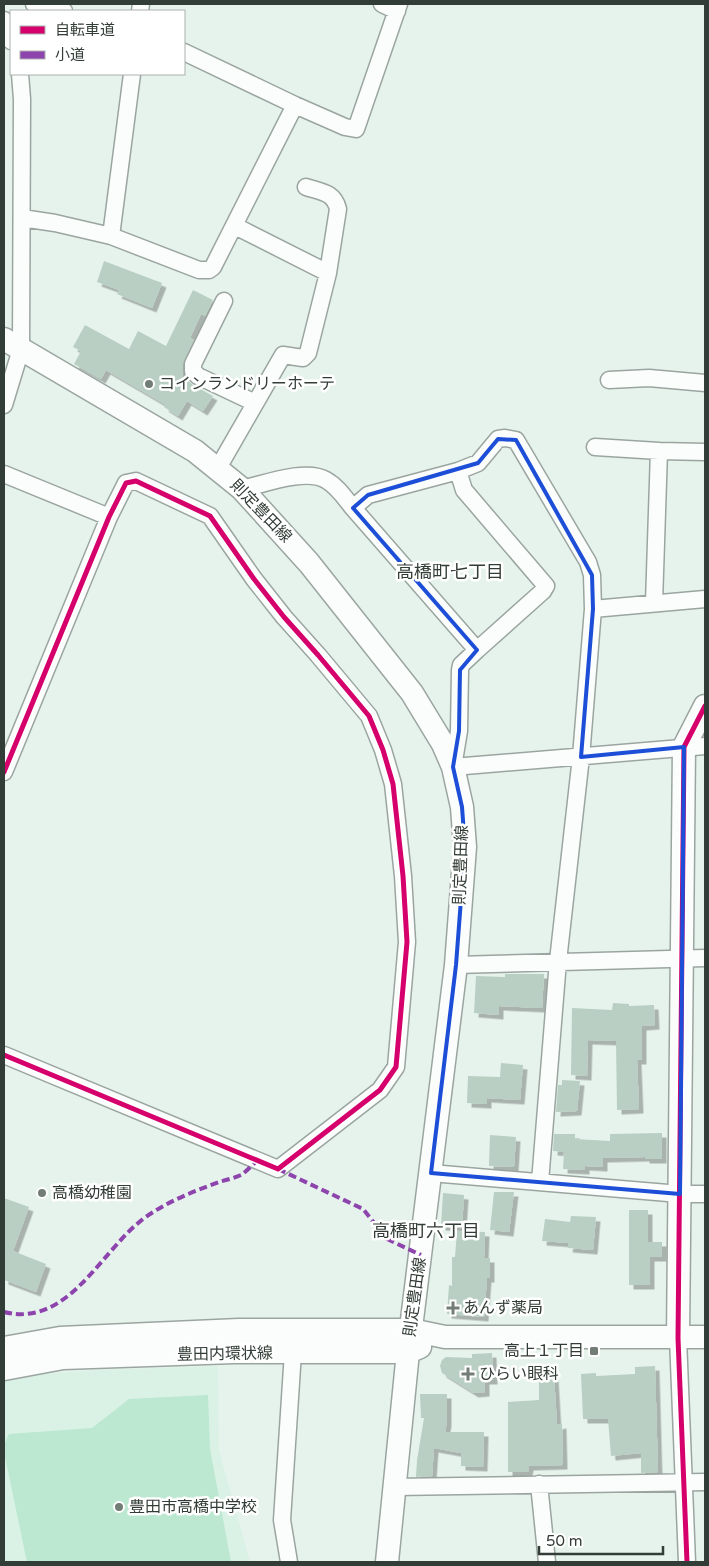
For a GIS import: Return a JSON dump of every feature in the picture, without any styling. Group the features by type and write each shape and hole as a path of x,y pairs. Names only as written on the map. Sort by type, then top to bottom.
{"street":[{"path":"34,4 60,10"},
{"path":"185,52 295,105 345,127 356,129 393,6"},
{"path":"4,20 10,38"},
{"path":"4,405 12,344 22,218 22,99 20,75"},
{"path":"112,236 132,75"},
{"path":"22,218 55,223 112,236 199,270 209,270 213,267 235,226 295,105"},
{"path":"218,468 283,355 303,358 307,356 328,273 338,210 336,200 328,194 306,187"},
{"path":"235,226 328,273"},
{"path":"224,301 193,364 193,371 198,376 255,403"},
{"name":"則定豊田線","path":"12,344 196,451 242,489 309,563 412,693 443,744 453,767 462,807 465,847 456,965 409,1341 396,1487 387,1562"},
{"path":"609,380 649,378 705,383"},
{"path":"353,508 368,495 458,471 478,463 498,439 516,440 588,562 592,575 593,608 581,757 558,961 540,1182"},
{"path":"595,447 705,452"},
{"path":"654,603 659,451"},
{"path":"458,471 464,490 546,586 543,591 461,665 459,731 453,767 695,746"},
{"path":"4,474 110,517"},
{"path":"242,489 295,476 325,479 333,485 477,650"},
{"path":"4,772 110,517 126,484 136,481 197,508 210,516 254,579 284,617 369,716 384,750 393,784 403,876 407,942 396,1067 380,1090 278,1169 4,1055"},
{"path":"593,608 705,599"},
{"path":"688,1562 678,1338 683,959 695,746 705,706"},
{"path":"456,965 705,958"},
{"path":"431,1173 680,1194 705,1194"},
{"name":"豊田内環状線","path":"4,1348 60,1338 229,1331 409,1341"},
{"name":"豊田内環状線","path":"4,1369 63,1358 234,1352 293,1352 444,1337 705,1337"},
{"path":"289,1562 282,1520 293,1352"},
{"path":"396,1487 705,1482"},
{"path":"539,1484 547,1562"}],"highlighted area":[{"path":"498,439 516,440 592,575 593,609 581,757 684,747 680,1194 431,1173 456,965 465,847 462,807 453,767 459,731 460,670 477,650 353,508 368,495 478,463"}],"shaded area":[{"name":"豊田市高橋中学校","path":"218,1366 219,1451 250,1562 4,1562 4,1380 23,1375 98,1370"}],"green space":[{"name":"豊田市高橋中学校","path":"208,1395 210,1449 231,1562 27,1562 4,1452 4,1445 9,1434 92,1428 129,1399"}],"building":[{"path":"104,261 162,283 152,308 117,294 119,290 97,282"},
{"path":"193,290 213,300 205,316 201,314 190,338 194,340 183,364 183,377 213,396 203,411 187,401 178,416 164,407 166,405 106,370 101,379 74,364 81,351 73,347 85,325 129,349 138,331 166,346"},
{"path":"505,974 544,974 542,1008 499,1006 499,1015 474,1013 476,976 505,977"},
{"path":"613,1003 629,1004 629,1006 654,1005 655,1025 642,1026 642,1060 637,1060 639,1109 617,1110 616,1041 588,1040 587,1076 571,1075 572,1008 612,1010"},
{"path":"501,1063 523,1065 520,1100 487,1098 487,1104 467,1103 468,1076 500,1077"},
{"path":"562,1080 580,1081 577,1111 556,1112 558,1085 562,1085"},
{"path":"662,1133 662,1159 645,1159 645,1157 603,1158 603,1167 585,1166 585,1170 563,1169 564,1152 553,1151 554,1134 575,1134 575,1139 610,1141 610,1134"},
{"path":"490,1135 516,1137 514,1167 489,1166"},
{"path":"494,1192 514,1192 509,1232 490,1230"},
{"path":"443,1193 464,1195 462,1227 441,1226"},
{"path":"4,1198 29,1207 13,1251 46,1264 36,1292 4,1280"},
{"path":"629,1210 648,1210 648,1242 662,1242 662,1257 650,1257 650,1285 629,1285"},
{"path":"571,1216 596,1217 593,1250 568,1248 569,1243 542,1241 545,1219 570,1222"},
{"path":"457,1231 485,1232 484,1258 490,1258 490,1278 487,1278 484,1317 447,1314 449,1285 452,1286 452,1257 455,1257"},
{"name":"ひらい眼科","path":"492,1353 493,1380 485,1380 485,1392 474,1393 442,1373 440,1366 442,1360 446,1357 472,1358 472,1354"},
{"path":"655,1366 658,1472 641,1473 641,1453 611,1456 608,1419 583,1419 581,1374 596,1373 596,1376 635,1374 635,1367"},
{"path":"539,1375 554,1375 557,1425 562,1424 563,1465 529,1466 528,1472 508,1472 508,1402 539,1400"},
{"path":"420,1394 447,1394 445,1432 484,1432 483,1467 461,1466 461,1453 434,1448 432,1476 416,1477 424,1418 421,1418"}],"marked path":[{"path":"4,1312 27,1314 47,1309 65,1298 81,1284 127,1233 143,1219 161,1207 180,1198 241,1175 258,1160"},
{"path":"278,1169 363,1209 387,1239 421,1255"}],"cycle path":[{"path":"4,772 109,517 126,483 136,481 210,516 254,579 284,617 369,716 383,750 393,784 403,876 407,942 396,1067 380,1090 278,1169 4,1055"},
{"path":"687,1562 678,1338 684,747 705,706"}],"place":[{"name":"コインランドリーホーテ","path":"149,384"},
{"name":"高橋幼稚園","path":"42,1193"},
{"name":"あんず薬局","path":"453,1308"},
{"name":"高上１丁目","path":"594,1351"},
{"name":"ひらい眼科","path":"468,1374"},
{"name":"豊田市高橋中学校","path":"119,1507"}],"district":[{"name":"高橋町七丁目","path":"450,572"},
{"name":"高橋町六丁目","path":"426,1231"}]}
